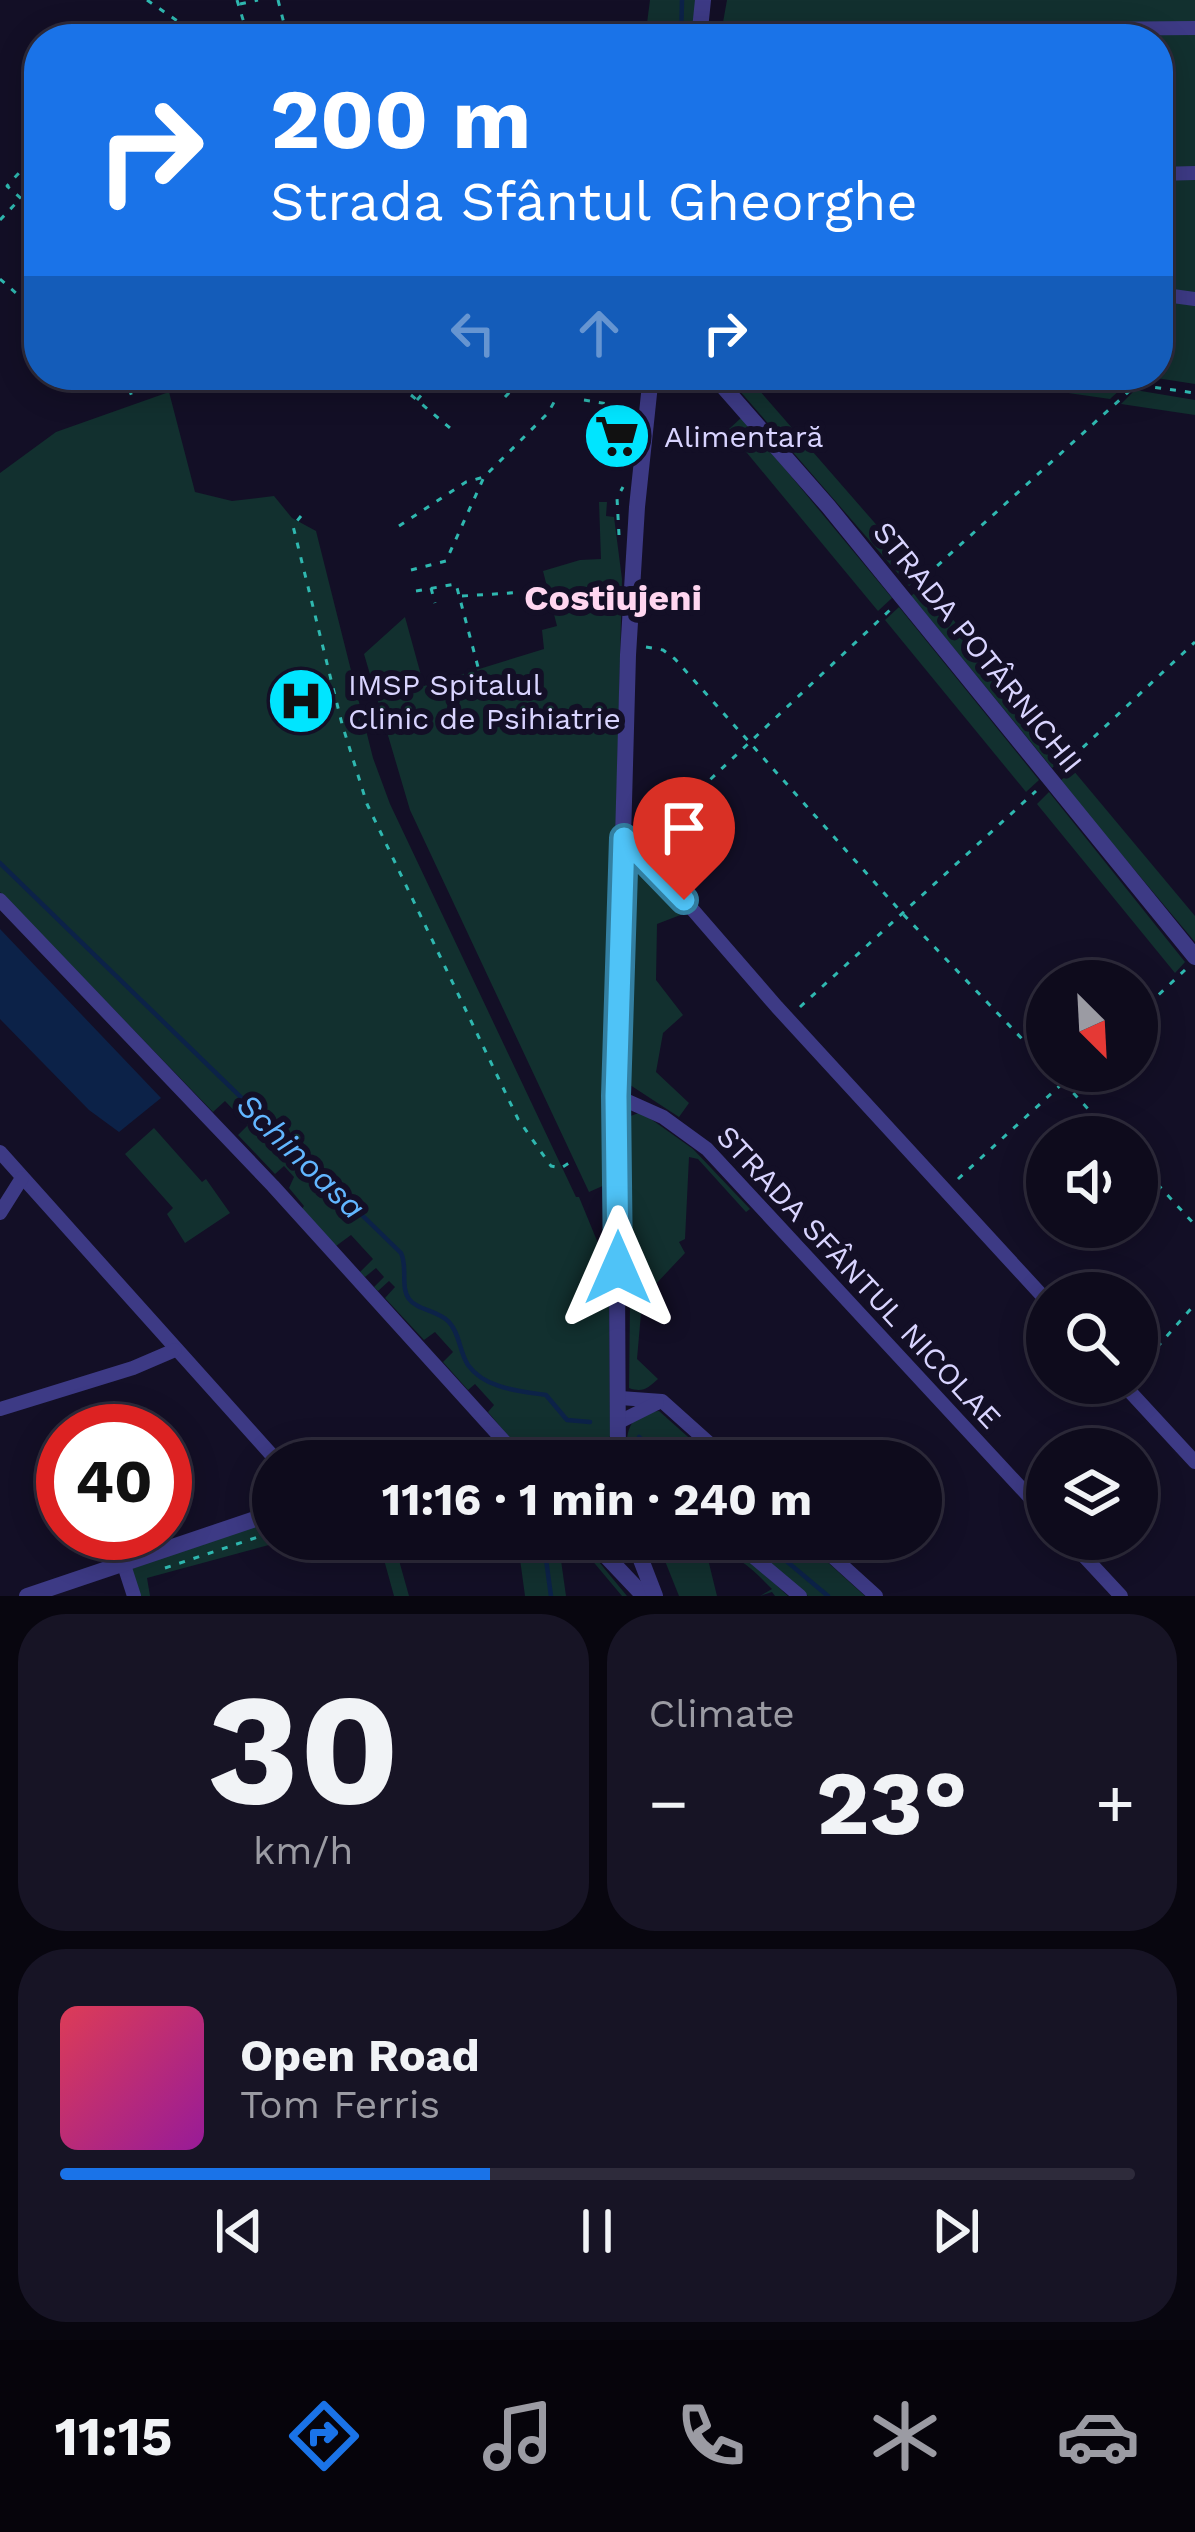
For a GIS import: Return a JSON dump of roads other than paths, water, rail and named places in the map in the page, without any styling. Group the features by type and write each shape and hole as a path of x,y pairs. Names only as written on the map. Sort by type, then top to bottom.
{"street":[{"path":"618,1440 616,1096 630,844 628,655 650,390"},
{"name":"STRADA POTÂRNICHII","path":"726,390 903,597 1195,959"},
{"path":"630,844 1026,1278"},
{"path":"0,899 273,1186 503,1440"},
{"name":"STRADA SFÂNTUL NICOLAE","path":"616,1096 663,1117 707,1150 1026,1493"},
{"path":"0,1152 258,1440"},
{"path":"0,1213 22,1178"},
{"path":"0,1409 176,1350"},
{"path":"620,1398 662,1401 706,1440"},
{"path":"619,1422 662,1401"},
{"path":"1141,1404 1195,1462"},
{"path":"27,1596 252,1520"},
{"path":"611,1560 644,1596"},
{"path":"641,1560 655,1596"},
{"path":"757,1560 800,1596"},
{"path":"836,1560 876,1596"},
{"path":"1088,1560 1121,1596"},
{"path":"123,1562 134,1596"}],"water":[{"path":"0,929 161,1098 119,1132 89,1110 0,1019"}],"waterway":[{"path":"681,24 682,0"},
{"name":"Schinoasa","path":"0,863 401,1253 409,1299 449,1322 475,1373 504,1388 546,1395 567,1420 590,1422"},
{"name":"Schinoasa","path":"639,1437 643,1440"},
{"path":"546,1560 551,1596"},
{"name":"Schinoasa","path":"785,1560 828,1596"}],"place":[{"name":"Alimentară","path":"617,436"},
{"name":"IMSP Spitalul Clinic de Psihiatrie","path":"301,701"}],"district":[{"name":"Costiujeni","path":"613,598"}]}
